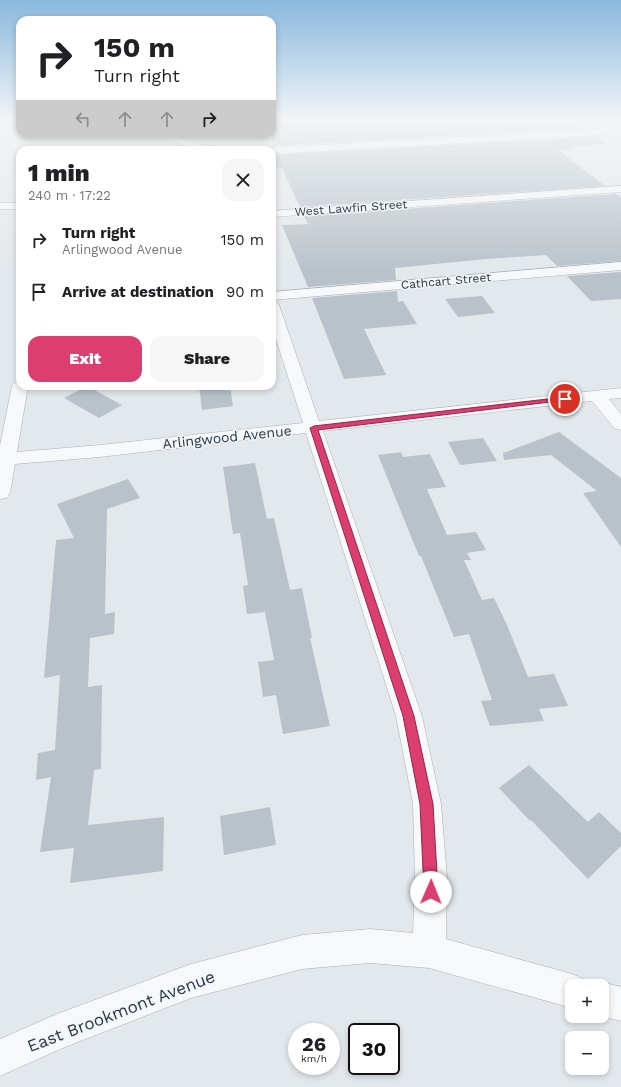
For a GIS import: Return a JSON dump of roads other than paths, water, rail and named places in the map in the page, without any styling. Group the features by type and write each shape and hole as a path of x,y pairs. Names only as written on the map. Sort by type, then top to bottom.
{"street":[{"name":"West Lawfin Street","path":"276,214 621,189"},
{"path":"0,206 16,206"},
{"name":"Cathcart Street","path":"276,296 621,266"},
{"path":"276,317 409,716 427,804 431,878 429,951"},
{"path":"0,493 3,459 19,390"},
{"name":"Arlingwood Avenue","path":"3,459 100,451 314,428 621,392"},
{"path":"596,395 621,424"},
{"name":"East Brookmont Avenue","path":"0,1058 57,1032 191,981 302,952 370,946 429,951 565,989"},
{"path":"609,1001 621,1004"}]}
